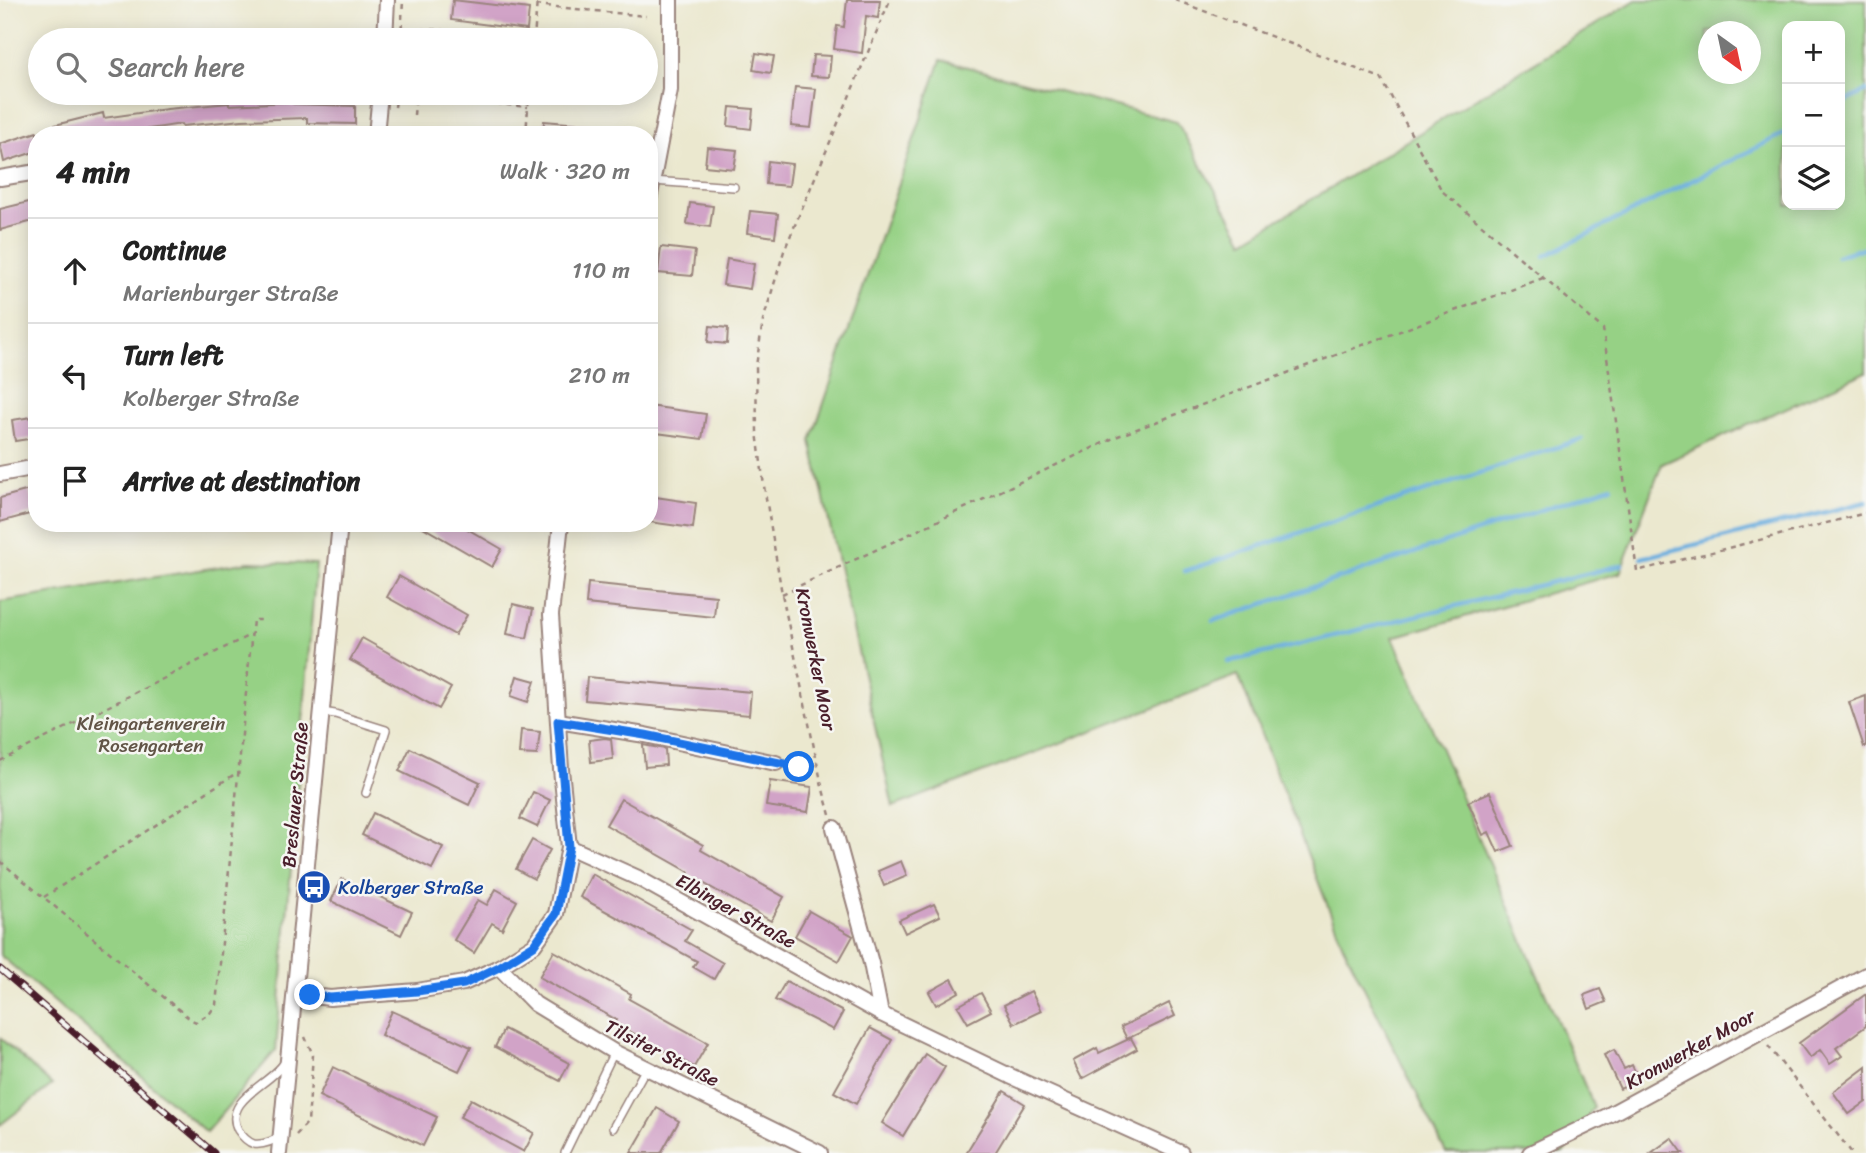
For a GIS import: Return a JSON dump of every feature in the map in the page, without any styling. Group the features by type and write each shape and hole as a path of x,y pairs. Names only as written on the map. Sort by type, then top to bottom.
{"street":[{"path":"386,28 387,0"},
{"path":"658,154 670,90 670,0"},
{"path":"377,126 379,105"},
{"path":"0,178 28,173"},
{"path":"0,474 28,469"},
{"name":"Breslauer Straße","path":"280,1145 339,532"},
{"path":"295,994 330,998 464,984 499,967 534,945 556,914 569,847 551,615 560,532"},
{"path":"558,721 645,735 776,763"},
{"path":"834,828 871,963 881,1014 1181,1153"},
{"name":"Elbinger Straße","path":"569,847 639,878 881,1014"},
{"name":"Tilsiter Straße","path":"499,967 535,1004 614,1052 820,1153"},
{"name":"Kronwerker Moor","path":"1530,1153 1613,1113 1866,975"}],"lane":[{"path":"658,181 734,187"},
{"path":"322,712 386,730 366,793"},
{"path":"565,1153 614,1052"},
{"path":"280,1145 267,1142 257,1144 246,1140 236,1126 234,1116 237,1107 246,1097 279,1072 288,1056"},
{"path":"613,1128 646,1068"}],"path":[{"path":"402,28 403,0"},
{"path":"534,28 537,0"},
{"name":"Kronwerker Moor","path":"834,828 819,771 782,594 757,432 756,366 762,321 784,251 890,0"},
{"path":"1175,0 1381,78 1442,191 1603,329 1637,571 1866,513"},
{"path":"536,5 646,16"},
{"path":"414,115 415,105"},
{"path":"511,105 528,107 527,126"},
{"path":"782,594 1118,436 1543,278"},
{"path":"0,860 190,1020 196,1022 210,1013 216,1005 253,620 263,620"},
{"path":"0,761 252,634"},
{"path":"776,763 819,771"},
{"path":"43,897 239,772"},
{"path":"1758,1034 1852,1153"},
{"path":"280,1145 292,1139 308,1122 313,1055 303,1035"}],"green space":[{"path":"1636,0 1866,0 1866,372 1662,464 1620,573 1393,637 1594,1107 1563,1153 1446,1153 1343,945 1238,675 893,807 811,441 941,60 1177,122 1244,241"},
{"name":"Kleingartenverein Rosengarten","path":"249,562 316,564 276,1050 206,1132 0,955 0,602"},
{"path":"0,1038 52,1085 0,1125"}],"building":[{"path":"453,0 529,9 527,28 451,20"},
{"path":"847,0 880,0 878,18 866,16 862,53 834,49 837,26 844,27"},
{"path":"756,53 774,56 771,73 753,70"},
{"path":"813,55 831,56 829,77 811,76"},
{"path":"795,87 816,89 811,128 791,126"},
{"path":"208,105 355,106 355,124 307,123 307,118 242,120 182,126 55,125 103,113 104,118"},
{"path":"730,107 753,109 751,129 728,126"},
{"path":"544,121 603,126 544,126"},
{"path":"28,135 28,154 4,162 0,144"},
{"path":"707,147 737,150 734,169 705,166"},
{"path":"768,161 792,164 789,186 766,184"},
{"path":"28,202 28,222 0,230 0,209"},
{"path":"690,203 713,206 710,227 687,224"},
{"path":"750,211 778,214 775,237 747,233"},
{"path":"661,247 695,251 692,276 658,273"},
{"path":"727,259 754,264 750,289 723,285"},
{"path":"710,326 728,328 727,344 708,342"},
{"path":"658,407 706,414 702,439 658,433"},
{"path":"28,418 28,439 15,441 12,420"},
{"path":"28,490 28,514 0,522 0,498"},
{"path":"658,497 696,503 693,528 658,523"},
{"path":"432,532 473,532 502,549 492,567"},
{"path":"399,576 467,615 455,635 387,597"},
{"path":"588,583 716,596 714,617 586,604"},
{"path":"513,604 533,609 527,638 507,634"},
{"path":"362,638 451,688 439,709 350,660"},
{"path":"517,676 535,681 528,702 511,696"},
{"path":"587,677 751,692 749,715 585,700"},
{"path":"1866,696 1866,747 1864,747 1849,702"},
{"path":"521,730 540,732 537,755 519,754"},
{"path":"611,739 613,759 591,762 589,740"},
{"path":"643,745 665,749 666,765 645,767"},
{"path":"410,748 480,782 469,805 399,771"},
{"path":"770,781 812,787 808,812 766,806"},
{"path":"533,792 550,800 537,827 520,819"},
{"path":"1490,792 1513,846 1498,852 1489,832 1483,835 1468,802"},
{"path":"621,799 703,845 701,850 784,897 771,921 606,825"},
{"path":"373,813 443,847 432,869 362,835"},
{"path":"532,840 550,850 534,879 516,869"},
{"path":"901,861 907,876 884,886 878,871"},
{"path":"592,874 692,930 685,941 723,963 714,979 693,967 697,961 580,897"},
{"path":"342,879 412,912 401,935 331,901"},
{"path":"496,889 517,901 502,929 492,923 474,953 454,940 478,900 487,905"},
{"path":"934,904 940,916 905,933 899,920"},
{"path":"809,911 853,936 839,961 795,936"},
{"path":"554,951 631,994 629,999 708,1043 694,1067 539,977"},
{"path":"952,979 959,992 936,1005 929,992"},
{"path":"786,981 843,1012 833,1030 775,1000"},
{"path":"1600,989 1606,1002 1589,1009 1584,995"},
{"path":"1031,991 1041,1011 1014,1024 1004,1005"},
{"path":"981,993 991,1011 968,1023 958,1006"},
{"path":"1866,994 1866,1026 1836,1048 1842,1056 1830,1064 1820,1050 1810,1058 1799,1043"},
{"path":"1169,1003 1175,1016 1127,1039 1121,1027"},
{"path":"392,1011 471,1047 459,1071 381,1035"},
{"path":"870,1028 892,1040 856,1104 834,1092"},
{"path":"504,1029 569,1063 560,1081 495,1047"},
{"path":"1131,1038 1137,1049 1082,1079 1073,1061 1097,1048 1099,1053"},
{"path":"1614,1050 1624,1069 1632,1065 1639,1080 1620,1089 1604,1055"},
{"path":"925,1054 945,1067 903,1136 882,1123"},
{"path":"333,1067 437,1117 423,1146 319,1096"},
{"path":"1866,1067 1866,1102 1849,1114 1833,1092"},
{"path":"1004,1091 1025,1104 995,1153 966,1153"},
{"path":"471,1099 534,1133 524,1152 460,1117"},
{"path":"657,1108 679,1121 661,1153 631,1153"},
{"path":"1672,1138 1683,1153 1651,1153"}],"waterway":[{"path":"1845,102 1866,91"},
{"path":"1545,256 1782,135"},
{"path":"1837,256 1866,247"},
{"path":"1185,571 1582,439"},
{"path":"1213,621 1612,486"},
{"path":"1642,558 1866,502"},
{"path":"1228,662 1622,565"}],"railway":[{"path":"0,969 214,1153"}],"place":[{"name":"Kolberger Straße","path":"314,887"}],"route":[{"path":"310,995 330,998 464,984 499,967 534,945 556,914 569,847 558,721 645,735 799,767"}]}
